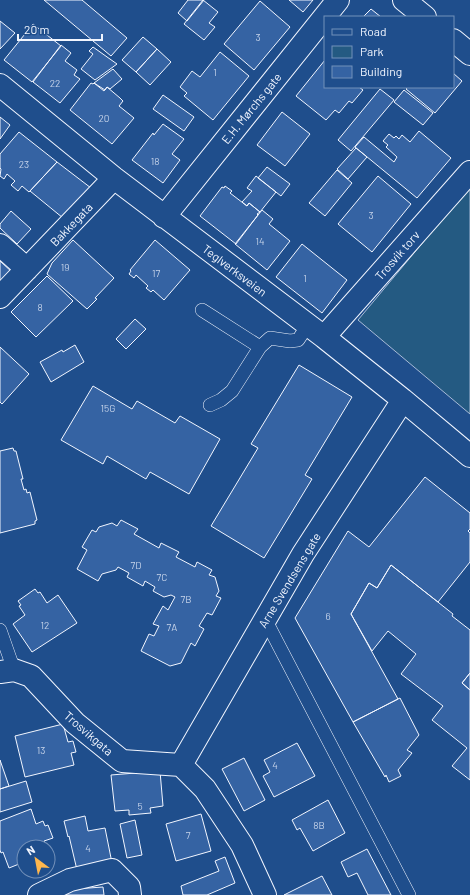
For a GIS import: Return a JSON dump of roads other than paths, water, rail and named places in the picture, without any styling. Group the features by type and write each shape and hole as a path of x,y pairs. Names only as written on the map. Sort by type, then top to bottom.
{"street":[{"name":"E.H. Mørchs gate","path":"325,16 338,0"},
{"path":"404,0 424,16"},
{"name":"E.H. Mørchs gate","path":"164,217 324,17"},
{"path":"454,41 470,54"},
{"name":"Teglverksveien","path":"0,85 164,217 316,331 470,456"},
{"name":"Trosvik torv","path":"316,331 470,172"},
{"name":"Bakkegata","path":"0,297 114,178"},
{"path":"0,244 27,269"},
{"name":"Arne Svendsens gate","path":"181,765 303,554 402,400"},
{"name":"Trosvikgata","path":"7,671 31,676 75,723 122,761 181,765"},
{"path":"181,765 206,789 242,845 265,895"},
{"path":"39,895 70,880 112,870 129,887 130,895"}],"lane":[{"path":"202,310 260,347"},
{"path":"210,405 221,400 232,390 260,347 270,338 290,341 298,340 316,331"},
{"path":"265,619 409,895"},
{"path":"0,630 7,671"}]}
